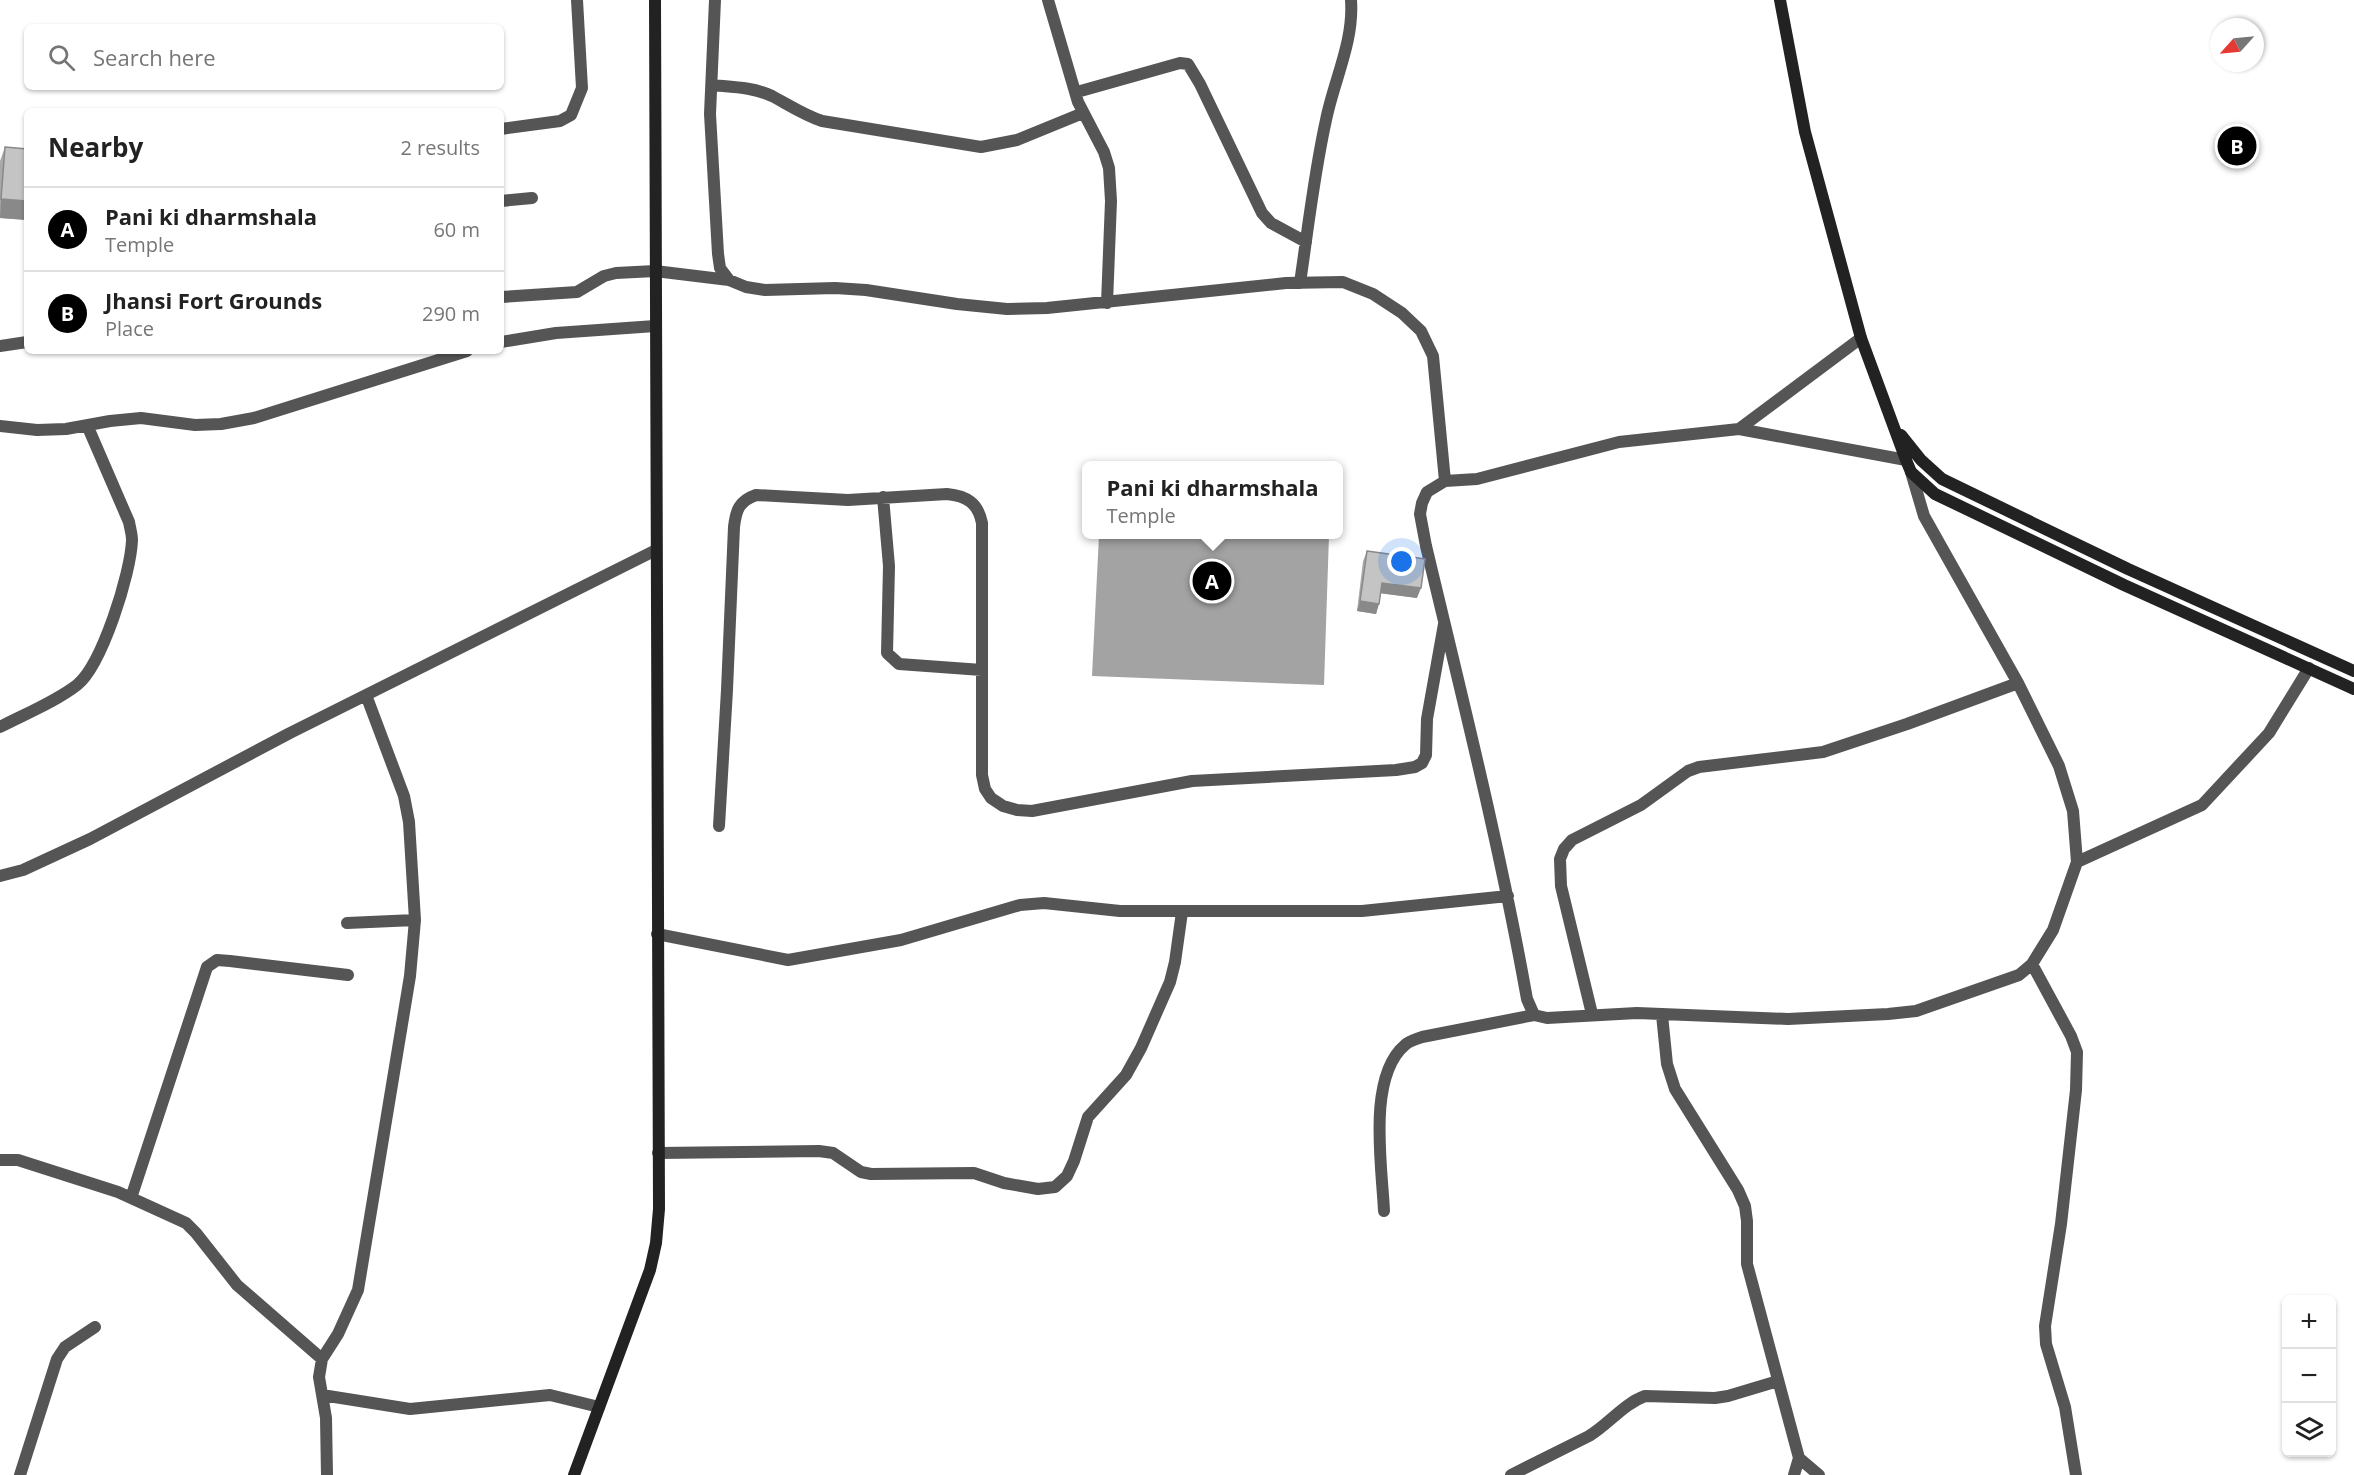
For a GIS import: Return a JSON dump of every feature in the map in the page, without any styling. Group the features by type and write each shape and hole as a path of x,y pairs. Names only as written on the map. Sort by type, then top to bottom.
{"street":[{"path":"504,129 560,121 571,115 582,88 577,0"},
{"path":"576,1472 650,1270 656,1243 659,1209 655,0"},
{"path":"715,0 710,114 718,254 720,268 729,280"},
{"path":"1048,0 1083,113 1104,152 1109,168 1107,303"},
{"path":"1300,283 1315,172 1326,118 1351,25 1352,0"},
{"path":"1384,1211 1381,1102 1386,1075 1395,1056 1406,1043 1422,1037 1534,1015 1540,1018 1592,1014 1662,1014 1788,1019 1916,1011 2019,975 2032,964 2053,930 2077,862 2073,811 2059,766 2018,683 1928,524 1861,338 1805,132 1780,0"},
{"path":"1077,92 1180,63 1188,64 1200,84 1262,213 1271,223 1306,242"},
{"path":"712,85 757,91 772,96 822,122 981,147 1017,140 1083,113"},
{"path":"504,201 532,198"},
{"path":"504,297 577,292 604,276 616,273 655,271 729,280 746,287 765,290 856,290 1007,309 1107,303 1300,283 1342,282 1373,294 1402,313 1421,331 1432,356 1445,481"},
{"path":"504,342 556,333 655,326"},
{"path":"1739,429 1861,338"},
{"path":"0,346 24,342"},
{"path":"0,426 37,430 141,418 195,425 221,424 264,415 457,354"},
{"path":"0,727 77,685 91,670 111,626 129,561 132,539 129,522 87,425"},
{"path":"1894,427 1921,460 1942,479 2128,569 2354,671"},
{"path":"1534,1015 1527,999 1508,896 1420,514 1427,492 1445,481 1477,479 1619,442 1739,429 1909,466 1935,494 2124,585 2354,689"},
{"path":"719,826 728,690 734,527 737,509 744,499 756,495 813,499 960,495 970,501 980,512 982,523 982,775 990,798 1003,806 1017,810 1032,811 1192,780 1396,770 1415,767 1422,763 1425,755 1427,719 1444,624"},
{"path":"883,498 889,566 887,653 899,664 982,670"},
{"path":"0,876 22,870 90,839 366,695 656,550"},
{"path":"2077,862 2202,805 2269,733 2309,668"},
{"path":"1592,1014 1561,886 1560,859 1564,849 1572,840 1647,802 1688,771 1700,767 1823,752 1875,736 2018,683"},
{"path":"327,1475 328,1444 319,1377 322,1359 338,1334 358,1290 410,976 414,920 409,822 404,796 366,695"},
{"path":"657,934 788,960 901,940 1020,905 1044,903 1120,911 1362,911 1508,896"},
{"path":"658,1153 819,1151 833,1153 852,1167 871,1174 974,1173 1004,1183 1038,1189 1055,1187 1066,1176 1074,1161 1088,1117 1126,1075 1141,1048 1170,982 1182,912"},
{"path":"347,923 414,920"},
{"path":"131,1198 202,976 207,967 217,960 348,975"},
{"path":"2032,964 2071,1036 2077,1052 2076,1090 2061,1224 2045,1326 2046,1344 2065,1407 2076,1475"},
{"path":"1662,1014 1667,1064 1675,1089 1738,1190 1744,1206 1747,1264 1799,1458 1794,1475"},
{"path":"0,1160 18,1160 131,1198 186,1223 207,1245 237,1286 322,1359"},
{"path":"20,1475 57,1359 65,1347 95,1328"},
{"path":"1511,1475 1589,1436 1635,1400 1645,1396 1721,1397 1779,1381"},
{"path":"322,1395 410,1409 550,1395 599,1407"},
{"path":"1799,1458 1820,1475"}],"shaded area":[{"path":"1099,539 1329,539 1324,685 1092,676"}],"building":[{"path":"5,147 24,149 24,201 1,199"},
{"path":"1367,551 1425,559 1421,588 1382,583 1379,604 1360,601"}],"place":[{"name":"Jhansi Fort Grounds","path":"2237,146"},
{"name":"Pani ki dharmshala","path":"1212,581"}]}
